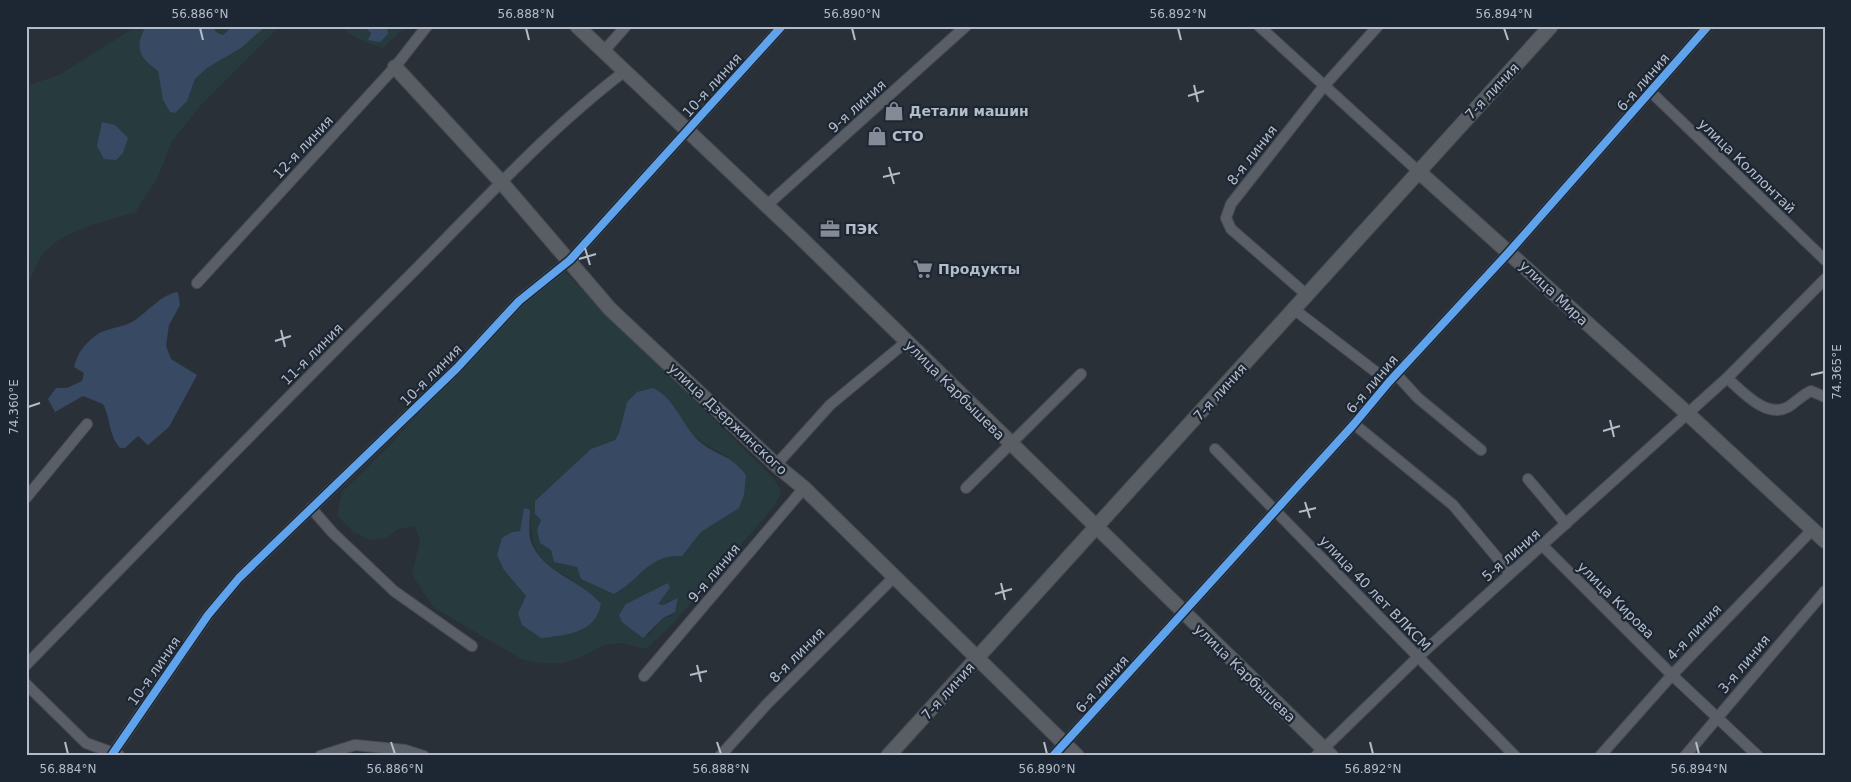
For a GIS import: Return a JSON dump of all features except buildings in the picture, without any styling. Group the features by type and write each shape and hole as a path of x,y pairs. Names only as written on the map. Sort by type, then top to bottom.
{"main road":[{"name":"улица Карбышева","path":"577,26 766,206 1010,445 1098,526 1324,753"},
{"name":"7-я линия","path":"888,756 1551,26"},
{"name":"улица Дзержинского","path":"395,67 502,183 570,260 610,309 776,465 804,488 977,659 1066,742 1077,756"},
{"name":"улица Мира","path":"1418,171 1688,414 1825,541"}],"street":[{"name":"12-я линия","path":"197,283 395,67 427,26"},
{"path":"604,51 626,26"},
{"name":"10-я линия","path":"115,755 208,615 239,578 457,368 519,301 570,260 688,132 782,26"},
{"name":"9-я линия","path":"766,206 966,26"},
{"name":"улица Мира","path":"1259,26 1418,171"},
{"name":"8-я линия","path":"1307,295 1231,229 1226,218 1231,204 1324,86 1378,26"},
{"name":"6-я линия","path":"1053,756 1509,252 1708,26"},
{"name":"11-я линия","path":"26,664 502,183 583,103 625,71"},
{"name":"улица Коллонтай","path":"1651,92 1825,260"},
{"name":"5-я линия","path":"1324,753 1418,657 1727,378 1825,279"},
{"path":"1295,310 1393,378 1481,450"},
{"path":"776,465 830,405 906,342"},
{"path":"966,488 1081,374"},
{"path":"1727,378 1766,409 1775,410 1788,406 1811,391 1825,397"},
{"path":"26,498 87,424"},
{"path":"1354,424 1453,505 1510,573"},
{"name":"улица 40 лет ВЛКСМ","path":"1215,449 1515,756"},
{"path":"1528,479 1566,524"},
{"name":"9-я линия","path":"644,676 804,488"},
{"path":"311,508 332,533 394,591 472,646"},
{"name":"4-я линия","path":"1600,756 1672,675 1812,530"},
{"name":"улица Кирова","path":"1543,546 1672,675 1718,716 1758,756"},
{"name":"8-я линия","path":"720,756 767,704 895,576"},
{"name":"3-я линия","path":"1685,756 1825,591"},
{"path":"26,684 86,743 115,755"},
{"path":"320,756 355,745 405,750 424,756"}],"green space":[{"path":"137,26 146,26 140,38 149,64 158,71 164,100 187,101 195,79 207,68 241,48 266,26 280,26 203,103 172,141 158,177 135,213 84,228 59,240 41,257 26,289 30,261 26,257 26,86 59,75"},
{"path":"213,26 233,26 224,35 216,32"},
{"path":"342,26 364,26 371,33 388,34 387,26 406,26 383,48 355,37"},
{"path":"565,272 774,479 781,493 773,508 668,629 646,649 621,643 604,645 577,659 561,663 540,663 521,659 433,607 412,575 420,541 415,526 398,529 386,538 371,540 354,532 337,515 342,492 389,446 522,301","holes":["627,402 678,413 687,428 698,439 727,456 728,515 701,532 682,556 664,559 648,566 621,591 581,579 577,567 540,542 537,530 541,520 535,514 535,501 591,449 615,440 619,433","524,509 530,511 532,536 538,553 550,566 571,579 582,631 541,638 518,613 526,596 504,570 512,532 520,531","668,584 670,588 658,604 663,605 670,600 671,616 663,618 648,636 626,604"]}],"water":[{"path":"146,26 213,26 216,32 223,35 233,26 266,26 241,48 207,68 195,79 187,101 175,113 170,112 163,100 158,71 146,61 140,52 140,40"},
{"path":"364,26 387,26 388,34 380,42 368,40 371,33"},
{"path":"102,122 115,125 128,138 123,153 116,160 104,159 97,146"},
{"path":"178,292 180,305 169,325 166,346 171,359 197,375 169,427 148,445 138,436 125,448 120,448 111,432 103,404 83,396 55,412 48,399 56,388 67,388 82,381 84,373 74,367 79,353 87,343 99,333 132,322 166,296"},
{"path":"653,388 673,405 693,435 700,442 729,459 746,475 744,495 739,508 701,532 682,556 670,557 652,564 614,594 581,579 577,567 554,562 551,550 540,543 537,530 541,520 535,514 535,501 591,449 615,440 619,433 627,402 637,392"},
{"path":"524,508 530,510 530,538 537,553 553,569 593,596 601,604 593,622 578,631 560,636 541,638 522,625 518,613 526,596 504,570 497,555 502,538 512,532 520,531"},
{"path":"668,583 670,588 658,604 663,605 678,598 675,612 663,618 643,638 622,622 619,615 626,604"}],"cycle path":[{"path":"111,756 208,615 239,578 457,368 519,301 570,260 782,26"},
{"path":"1053,756 1354,424 1389,382 1509,252 1708,26"}],"place":[{"name":"Детали машин","path":"894,111"},
{"name":"СТО","path":"877,136"},
{"name":"ПЭК","path":"830,229"},
{"name":"Продукты","path":"923,269"}]}
